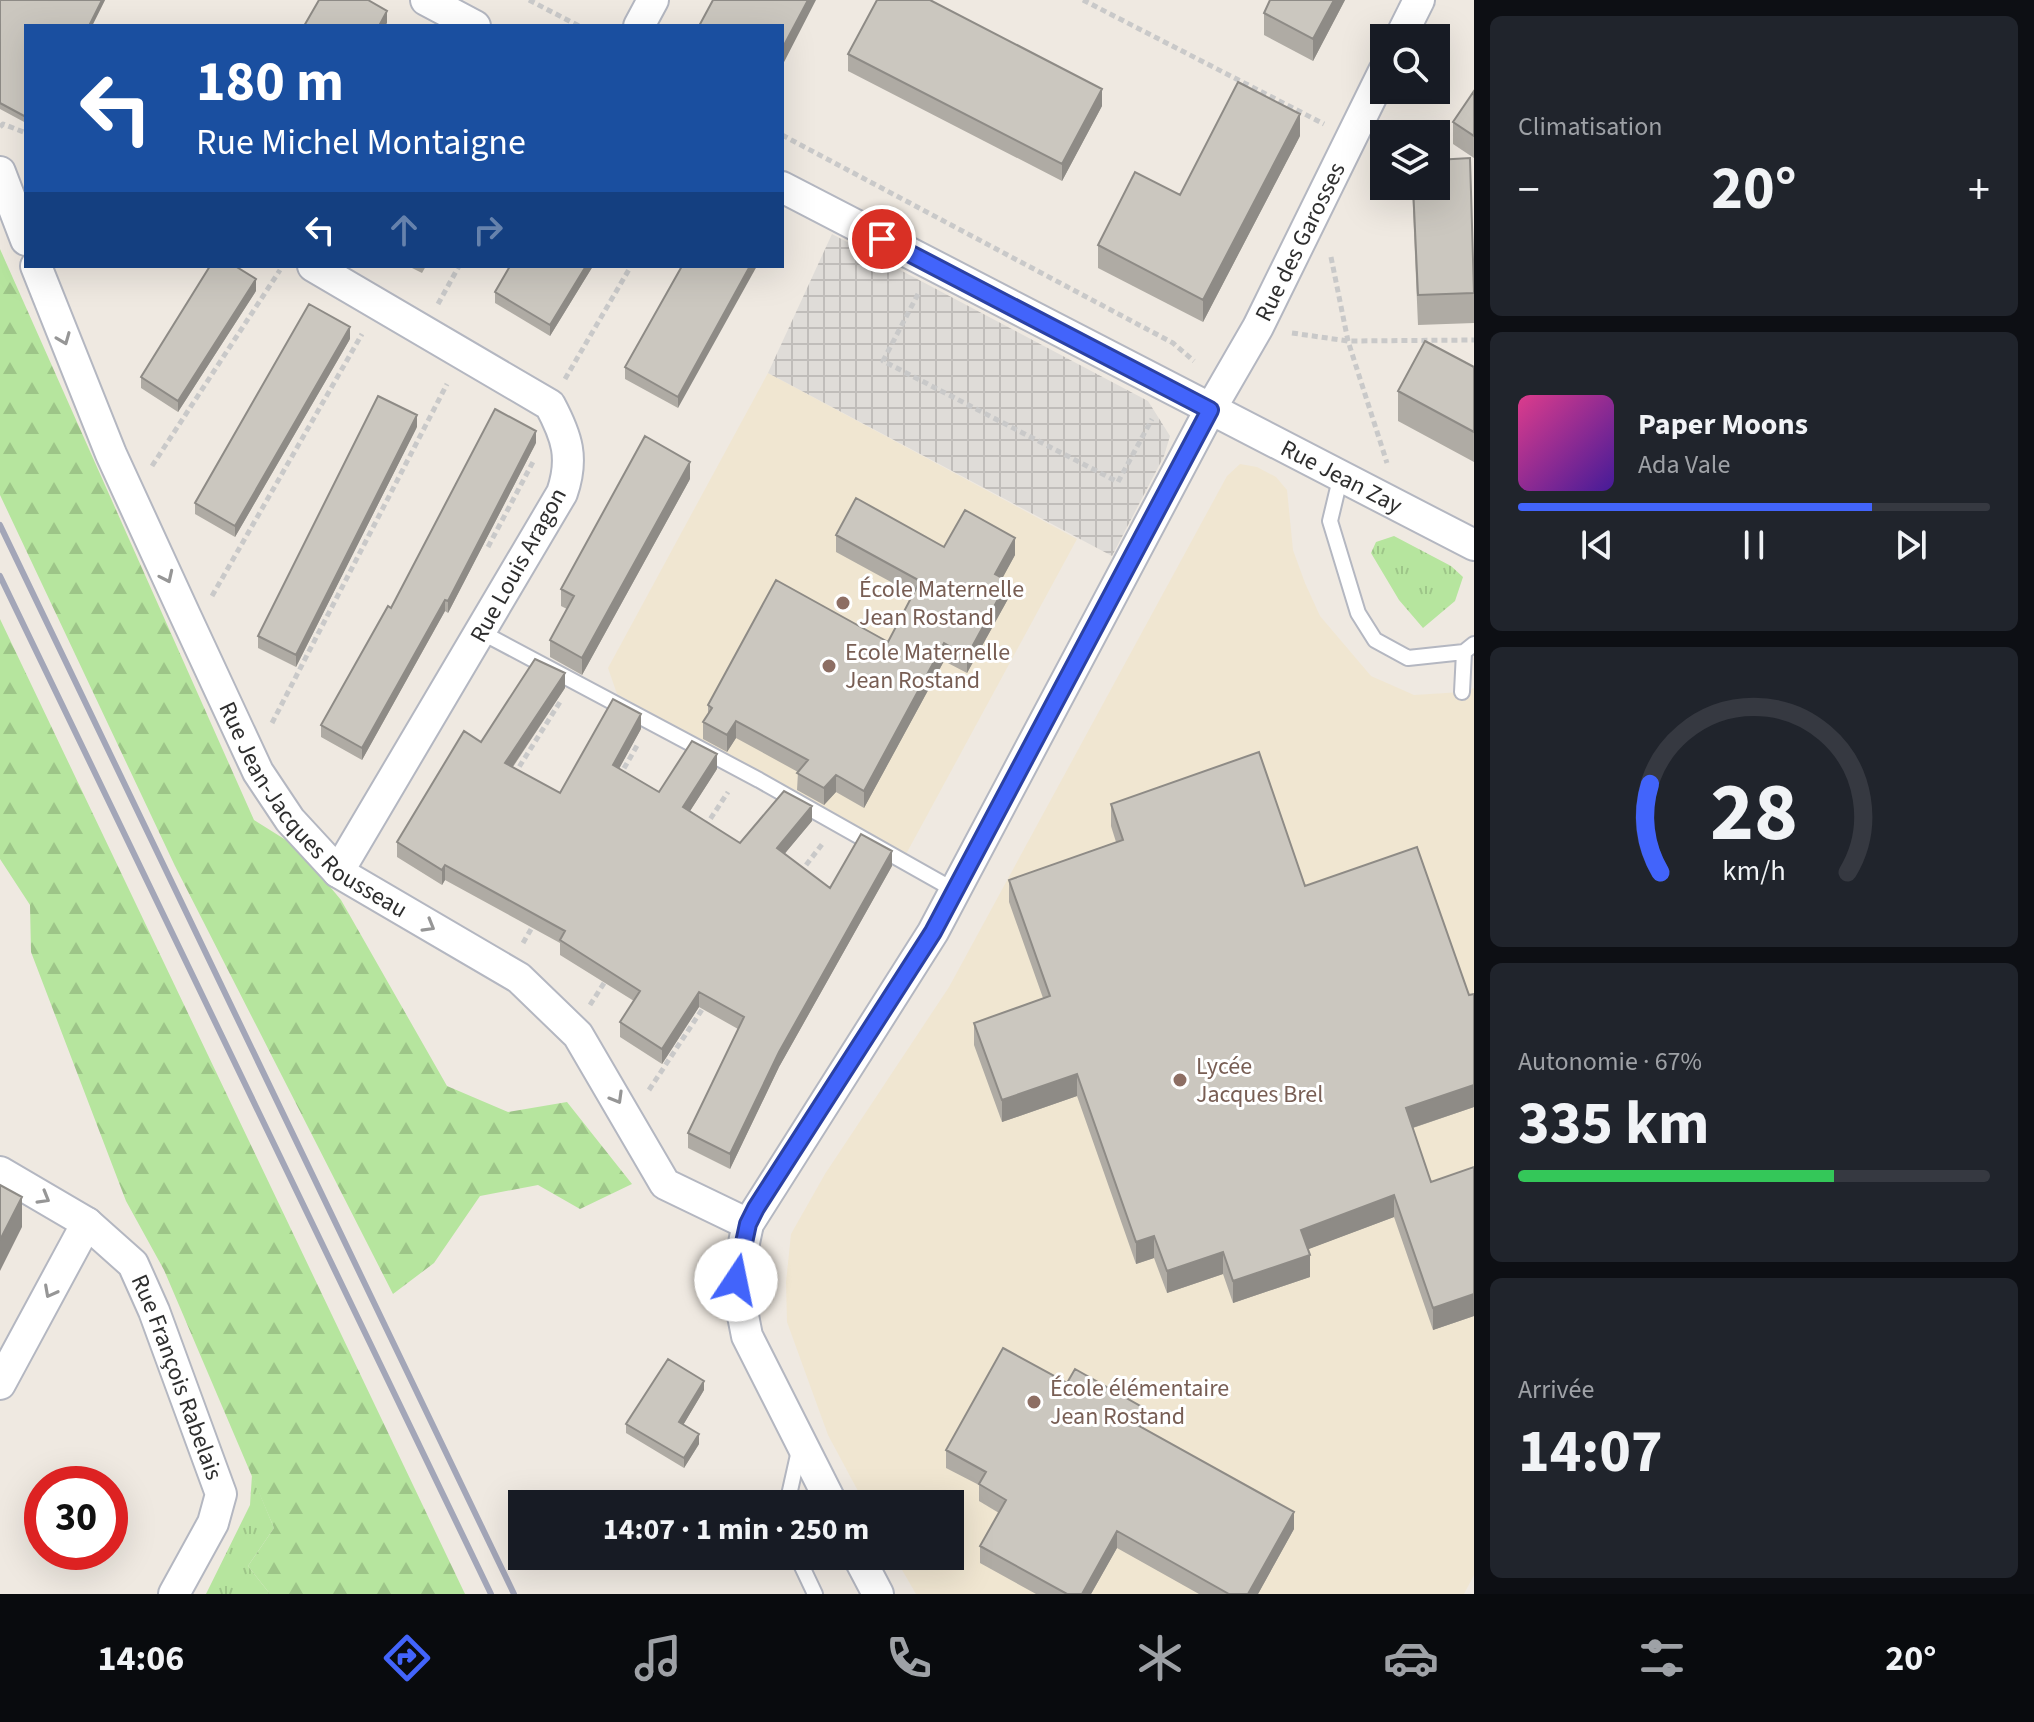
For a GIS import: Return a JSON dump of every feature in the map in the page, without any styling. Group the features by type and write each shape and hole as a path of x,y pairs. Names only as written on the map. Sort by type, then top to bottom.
{"street":[{"path":"426,0 471,24"},
{"path":"640,24 653,0"},
{"path":"1407,24 1419,0"},
{"name":"Rue des Garosses","path":"748,1224 933,932 1210,410 1258,327 1370,99"},
{"path":"12,188 24,233"},
{"name":"Rue Jean Zay","path":"784,188 1474,545"},
{"name":"Rue Jean-Jacques Rousseau","path":"37,268 131,498 192,631 253,761 290,820 338,872 519,978 573,1031 629,1119 665,1184 748,1224"},
{"path":"316,268 550,405"},
{"name":"Rue Louis Aragon","path":"338,872 562,493 570,469 568,438 550,405"},
{"name":"Rue François Rabelais","path":"0,1172 87,1223 133,1264 154,1311 221,1494 213,1523 174,1594"},
{"path":"0,1384 87,1223"},
{"path":"748,1224 736,1280 747,1336 825,1490"},
{"path":"865,1570 878,1594"}],"lane":[{"path":"1341,475 1330,521 1358,613 1375,640 1408,658 1469,648 1462,692"},
{"path":"481,632 838,823 954,890"},
{"path":"790,1490 801,1442"},
{"path":"804,1570 815,1594"}],"path":[{"path":"529,0 575,24"},
{"path":"1083,0 1351,138"},
{"path":"0,127 3,124 24,132"},
{"path":"784,136 1183,350 1196,364 1210,410"},
{"path":"1320,201 1348,341 1401,506"},
{"path":"953,225 883,361 1118,482 1152,419"},
{"path":"131,498 282,268"},
{"path":"550,405 630,268"},
{"path":"192,631 379,305"},
{"path":"1258,327 1348,341 1474,340"},
{"path":"253,761 462,354"},
{"path":"527,783 513,777 574,681"},
{"path":"611,791 651,722"},
{"path":"700,836 742,771"},
{"path":"790,886 838,823"},
{"path":"506,971 536,920"},
{"path":"573,1031 607,979"},
{"path":"629,1119 708,1001"}],"shaded area":[{"path":"832,234 1148,401 1170,436 1164,456 1112,556 768,373"},
{"name":"École Maternelle Jean Rostand","path":"768,373 1077,539 905,856 617,694 608,668"},
{"name":"Lycée Jacques Brel","path":"1240,464 1257,467 1276,477 1287,490 1293,550 1305,583 1320,616 1371,676 1414,695 1462,692 1474,688 1474,1575 1464,1594 916,1594 902,1570 964,1570 964,1490 857,1490 828,1435 787,1322 786,1282 791,1234 825,1174 949,987 1227,476"}],"green space":[{"path":"0,249 254,820 297,847 341,900 447,1086 508,1112 567,1102 632,1184 580,1209 538,1185 480,1196 434,1263 393,1294 175,866 0,495"},
{"path":"1394,536 1451,566 1463,577 1455,601 1423,628 1399,600 1371,553 1376,542"},
{"path":"0,619 465,1594 270,1594 248,1566 274,1528 164,1270 126,1201 31,952 30,905 0,859"},
{"path":"252,1475 274,1528 248,1566 270,1594 206,1594 250,1505"}],"building":[{"path":"0,0 102,0 90,24 24,24 24,116 0,103"},
{"path":"319,0 368,0 387,11 380,24 305,24"},
{"path":"713,0 808,0 784,45 784,24 700,24"},
{"path":"877,0 930,0 1102,89 1062,164 848,54"},
{"path":"1270,0 1334,0 1313,39 1264,13"},
{"path":"1238,82 1300,114 1203,300 1098,245 1135,172 1180,195"},
{"path":"1474,91 1474,136 1453,122"},
{"path":"1470,158 1474,293 1418,295 1414,200 1450,200 1450,159"},
{"path":"209,268 238,268 256,279 178,401 141,377"},
{"path":"509,268 585,268 550,325 495,292"},
{"path":"681,268 749,268 678,397 625,367"},
{"path":"309,304 350,327 235,526 195,503"},
{"path":"1425,341 1474,367 1474,432 1398,391"},
{"path":"378,396 417,415 296,655 258,636"},
{"path":"495,409 536,431 448,601 445,600 362,748 321,725 388,606 391,608"},
{"path":"645,436 690,462 582,658 550,640 574,596 561,589"},
{"name":"Ecole Maternelle Jean Rostand","path":"856,498 944,547 965,510 1015,538 995,574 1008,581 967,656 944,643 864,791 836,775 824,788 797,773 808,760 736,721 727,735 703,722 712,708 708,705 776,580 888,642 920,581 836,535"},
{"path":"535,659 565,673 505,763 560,793 613,699 641,714 613,765 659,792 692,741 717,754 683,807 740,843 784,791 812,806 777,848 830,888 861,834 892,851 779,1052 730,1154 688,1133 744,1017 699,992 662,1049 620,1022 640,991 560,940 565,931 445,865 442,870 397,842 464,731 481,742"},
{"path":"1259,752 1305,886 1417,847 1469,995 1474,994 1474,1085 1406,1108 1431,1182 1474,1167 1474,1294 1433,1308 1394,1195 1301,1230 1310,1255 1233,1281 1223,1252 1167,1271 1154,1236 1136,1242 1077,1074 1002,1100 974,1023 1050,996 1009,880 1123,840 1111,804"},
{"path":"0,1185 22,1197 0,1240"},
{"path":"1003,1348 1067,1383 1075,1369 1142,1407 1134,1423 1294,1512 1248,1594 1229,1594 1117,1531 1082,1594 1067,1594 980,1546 1006,1500 979,1484 986,1472 946,1450"},
{"path":"668,1359 704,1381 679,1422 699,1434 684,1458 626,1424"}],"railway":[{"path":"0,525 514,1594"},
{"path":"0,576 491,1594"}],"place":[{"name":"École Maternelle Jean Rostand","path":"843,603"},
{"name":"Ecole Maternelle Jean Rostand","path":"829,666"},
{"name":"Lycée Jacques Brel","path":"1180,1080"},
{"name":"École élémentaire Jean Rostand","path":"1034,1402"}],"route":[{"path":"736,1280 740,1252 756,1208 933,932 1210,410 882,239"}]}
